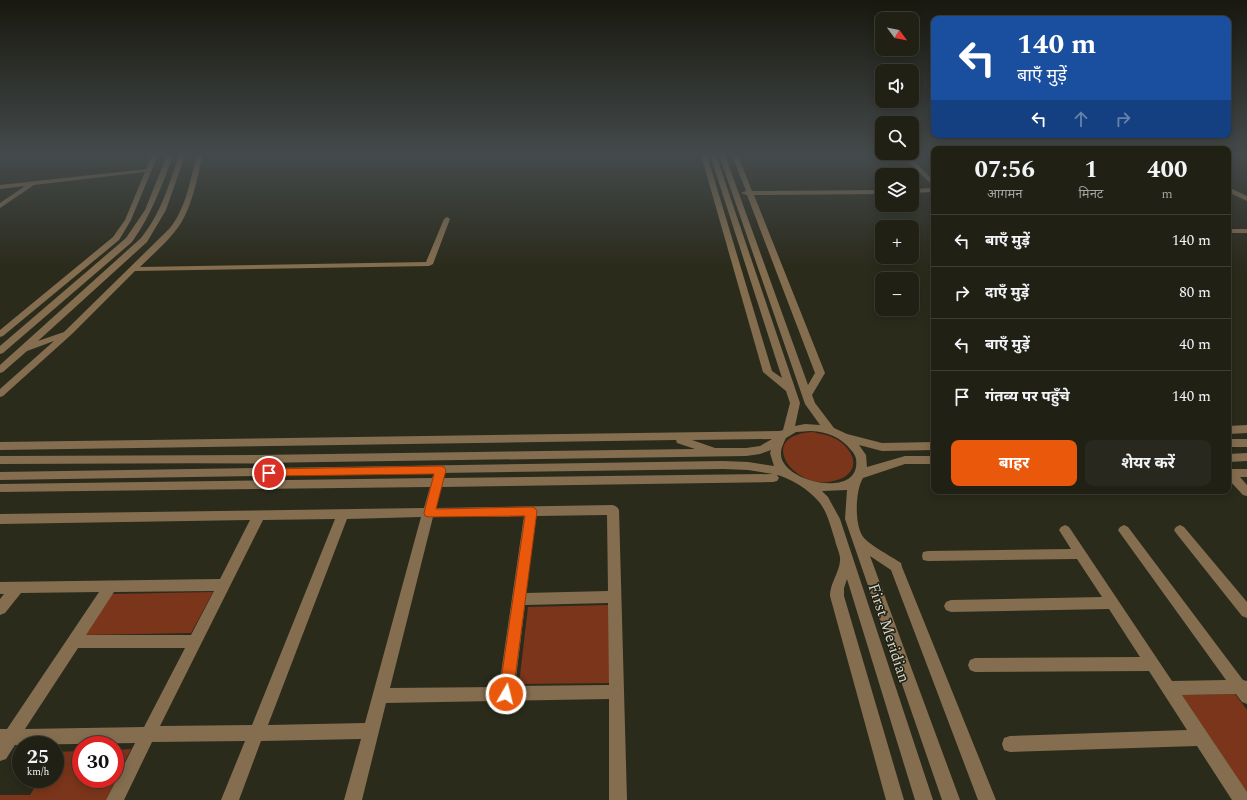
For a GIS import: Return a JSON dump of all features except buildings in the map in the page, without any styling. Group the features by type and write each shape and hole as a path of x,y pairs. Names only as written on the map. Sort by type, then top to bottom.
{"street":[{"path":"0,206 20,192"},
{"path":"0,334 116,238 128,220 140,192"},
{"path":"0,351 129,240 140,228 155,192"},
{"path":"0,370 144,240 154,228 163,213 170,192"},
{"path":"0,394 68,332 160,244 179,220 188,192"},
{"path":"715,192 768,372 791,390"},
{"path":"788,475 779,464 775,452 776,444 784,434 793,416 795,403 726,194 838,192"},
{"path":"1235,192 1247,199"},
{"path":"750,193 820,372 806,394"},
{"path":"736,194 806,394 810,404 830,430"},
{"path":"133,269 429,264 447,219"},
{"path":"1231,231 1247,231"},
{"path":"8,344 9,326"},
{"path":"22,350 68,332"},
{"path":"0,460 256,459 613,452 722,453 746,452 765,448 784,434 796,429 814,427 830,430 854,444 863,459 857,478"},
{"path":"1231,430 1247,429"},
{"path":"0,446 671,437 784,434"},
{"path":"671,437 722,453"},
{"path":"845,438 882,447 931,445"},
{"path":"1231,443 1247,443"},
{"path":"97,460 135,444"},
{"path":"1231,458 1247,457"},
{"path":"0,488 439,476 707,465 753,465 770,468 806,484 829,488 844,486 857,478 888,464 905,460 931,460"},
{"path":"688,479 707,465"},
{"path":"1231,473 1247,473"},
{"path":"91,475 101,486"},
{"path":"0,476 91,475 439,476 688,479 773,478"},
{"path":"1231,475 1247,492"},
{"path":"352,800 439,476"},
{"name":"First Meridian","path":"857,478 851,500 851,519 951,800"},
{"name":"First Meridian","path":"806,484 824,500 834,519 924,800"},
{"path":"0,519 613,510 618,800"},
{"path":"506,694 531,511"},
{"path":"230,800 343,514"},
{"path":"115,800 259,516"},
{"path":"1065,530 1242,800"},
{"path":"1124,530 1245,690"},
{"path":"1180,530 1247,612"},
{"path":"859,541 896,567 986,800"},
{"path":"928,556 1080,554"},
{"path":"847,560 837,588 837,596 896,800"},
{"path":"0,588 224,585"},
{"path":"0,753 5,737 74,642 111,586"},
{"path":"0,609 16,588"},
{"path":"519,599 614,597"},
{"path":"951,606 1112,603"},
{"path":"74,642 196,641"},
{"path":"975,665 1152,664"},
{"path":"1168,688 1245,690"},
{"path":"380,696 616,692"},
{"path":"5,737 371,732"},
{"path":"1010,744 1201,738"}],"shaded area":[{"path":"813,432 836,439 849,450 853,463 852,469 848,474 833,481 819,482 805,478 794,471 786,461 783,451 786,442 795,435"},
{"path":"213,592 191,633 85,635 112,594"},
{"path":"609,605 609,683 519,684 528,607"},
{"path":"1235,694 1247,710 1247,793 1182,695"},
{"path":"124,749 131,749 124,763"},
{"path":"72,751 72,788 112,788 106,800 0,800 0,795 30,795 34,788 64,788 64,752"}],"route":[{"path":"269,473 441,470 429,513 531,511 506,694"}]}
